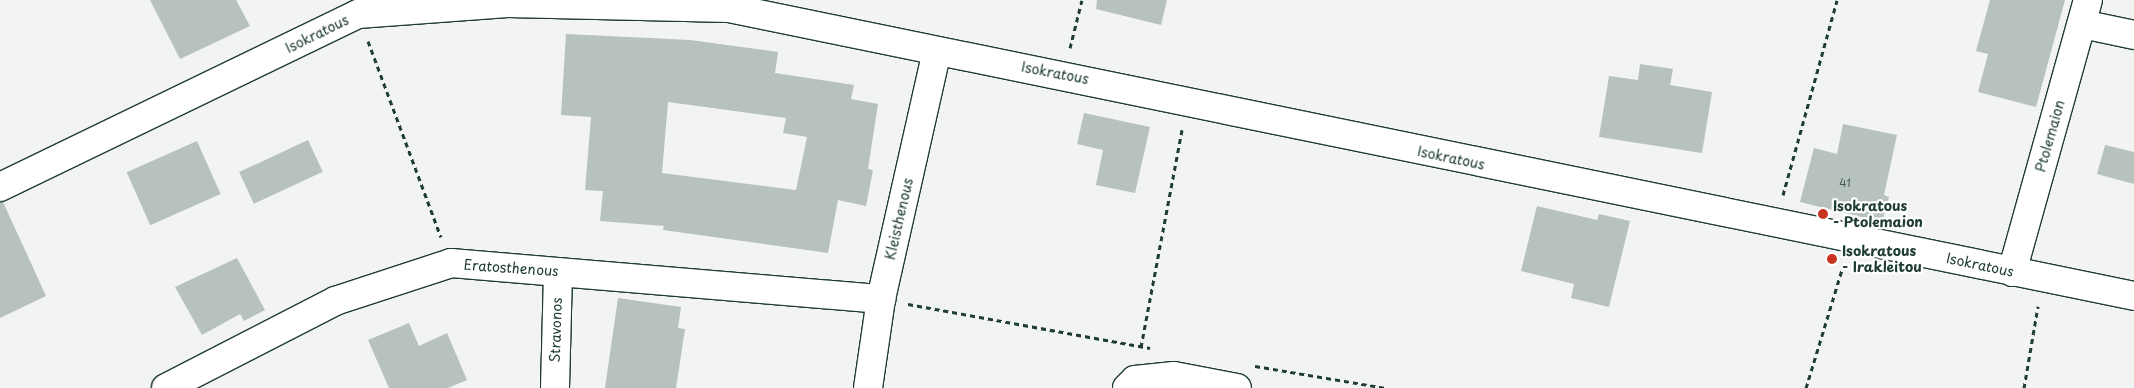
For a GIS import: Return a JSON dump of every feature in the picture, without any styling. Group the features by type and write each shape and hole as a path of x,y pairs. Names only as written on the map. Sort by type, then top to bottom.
{"street":[{"name":"Isokratous","path":"0,187 355,7 508,3 729,8 938,51 1063,74 1187,102 1775,224 2134,296"},
{"path":"2085,12 2134,35"},
{"name":"Ptolemaion","path":"2012,272 2085,12"},
{"name":"Kleisthenous","path":"868,388 881,299 938,51"},
{"name":"Eratosthenous","path":"166,388 335,301 451,263 881,299"},
{"name":"Stravonos","path":"555,388 558,272"},
{"path":"1131,384 1174,376 1244,376"}],"path":[{"path":"1063,74 1082,0"},
{"path":"1775,224 1837,0"},
{"path":"355,7 451,263"},
{"path":"1131,384 1141,346 1187,102"},
{"path":"1806,388 1851,239"},
{"path":"2024,388 2043,278"},
{"path":"881,299 1161,350"},
{"path":"1244,376 1388,388"}],"building":[{"path":"150,0 236,0 250,26 180,59"},
{"path":"1097,0 1167,0 1161,25 1096,9"},
{"path":"1990,0 2065,0 2036,107 1978,92 1988,54 1976,51"},
{"path":"566,34 690,40 778,52 775,73 854,85 851,99 878,104 868,169 873,170 866,206 838,200 828,253 663,230 664,226 600,221 603,191 585,190 591,117 561,115","holes":["668,102 786,118 783,133 807,137 796,190 662,173"]},
{"path":"1640,64 1673,69 1670,85 1712,92 1702,153 1599,137 1609,76 1638,80"},
{"path":"1084,113 1150,127 1135,193 1096,185 1103,150 1077,144"},
{"path":"1843,124 1897,135 1884,195 1889,197 1882,222 1800,202 1814,148 1837,154"},
{"path":"308,140 323,172 254,204 239,172"},
{"path":"197,141 221,194 150,225 127,172"},
{"path":"2105,145 2134,152 2134,184 2097,174"},
{"path":"0,202 3,202 46,296 0,318"},
{"path":"1537,206 1597,220 1599,214 1630,221 1609,307 1571,298 1574,284 1521,271"},
{"path":"237,258 265,310 244,321 240,314 202,335 175,287"},
{"path":"618,298 681,307 678,328 685,329 676,388 605,388"},
{"path":"409,323 419,346 447,333 467,380 448,388 389,388 368,340"}],"place":[{"name":"Isokratous - Ptolemaion","path":"1823,214"},
{"name":"Isokratous - Irakleitou","path":"1832,259"}]}
